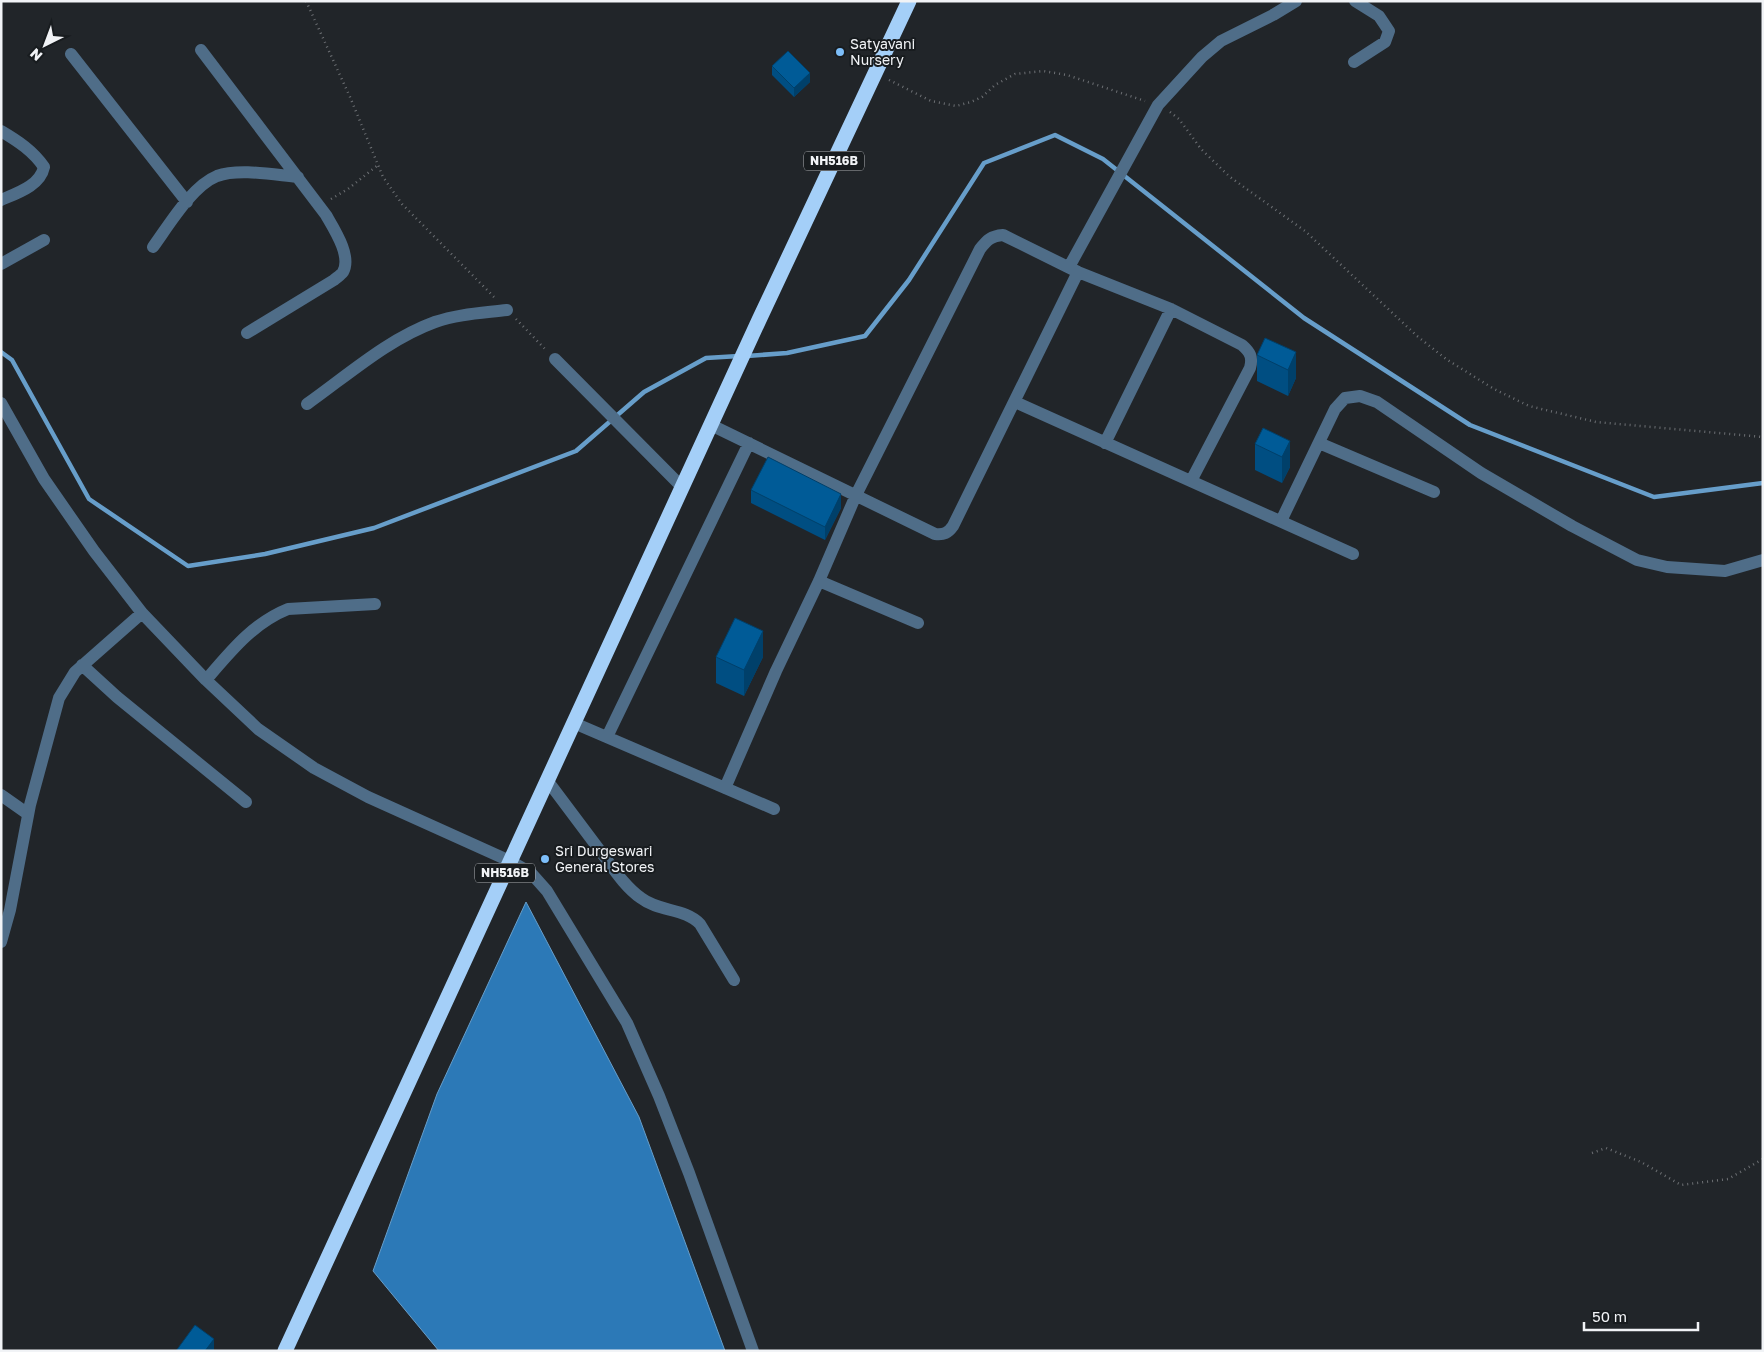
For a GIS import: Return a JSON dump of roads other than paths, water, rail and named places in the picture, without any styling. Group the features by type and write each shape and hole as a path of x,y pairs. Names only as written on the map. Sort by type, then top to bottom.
{"highway":[{"name":"NH516B","path":"290,1348 547,780 724,395 909,1"}],"street":[{"path":"711,424 935,534 942,535 949,532 1015,402 1073,269 1158,105 1202,57 1221,40 1273,15 1296,1"},
{"path":"1354,62 1385,42 1388,30 1378,16 1355,1"},
{"path":"201,50 318,205 339,238 346,259 343,272 334,280 247,333"},
{"path":"71,54 187,202"},
{"path":"1,131 20,142 37,157 44,167 38,181 1,200"},
{"path":"153,247 187,202 206,182 219,176 242,173 298,177"},
{"path":"725,788 856,495 986,241 993,236 1003,235 1073,269 1171,309 1242,345 1249,352 1252,360 1250,368 1191,481"},
{"path":"1,264 44,240"},
{"path":"1104,443 1171,309"},
{"path":"308,404 407,334 437,321 507,310"},
{"path":"555,359 682,487"},
{"path":"1281,522 1335,409 1345,398 1360,396 1377,402 1490,478 1572,526 1637,560 1667,567 1725,571 1763,560"},
{"path":"1015,402 1353,554"},
{"path":"1,403 44,479 94,551 142,613 206,680 258,729 314,768 368,797 510,861 530,874 547,891 627,1023 659,1096 689,1173 753,1351"},
{"path":"608,737 749,443"},
{"path":"1318,443 1434,492"},
{"path":"819,581 918,623"},
{"path":"206,680 237,644 260,623 276,614 288,609 375,604"},
{"path":"1,942 10,910 28,814 59,698 70,678 82,665 142,613"},
{"path":"82,665 117,697 246,802"},
{"path":"574,723 774,809"},
{"path":"547,780 619,876 640,898 652,905 687,914 700,924 734,980"},
{"path":"1,795 28,814"}],"water":[{"path":"526,902 639,1117 725,1351 439,1351 373,1271 437,1094"}],"waterway":[{"path":"747,356 787,353 865,336 909,280 984,163 1055,135 1103,159 1304,318 1470,425 1654,497 1763,483"},
{"path":"1,352 12,360 89,499 188,566 265,554 374,528 576,451 644,392 706,358 739,356"}],"place":[{"name":"Satyavani Nursery","path":"840,52"},
{"name":"Sri Durgeswari General Stores","path":"545,859"}]}
